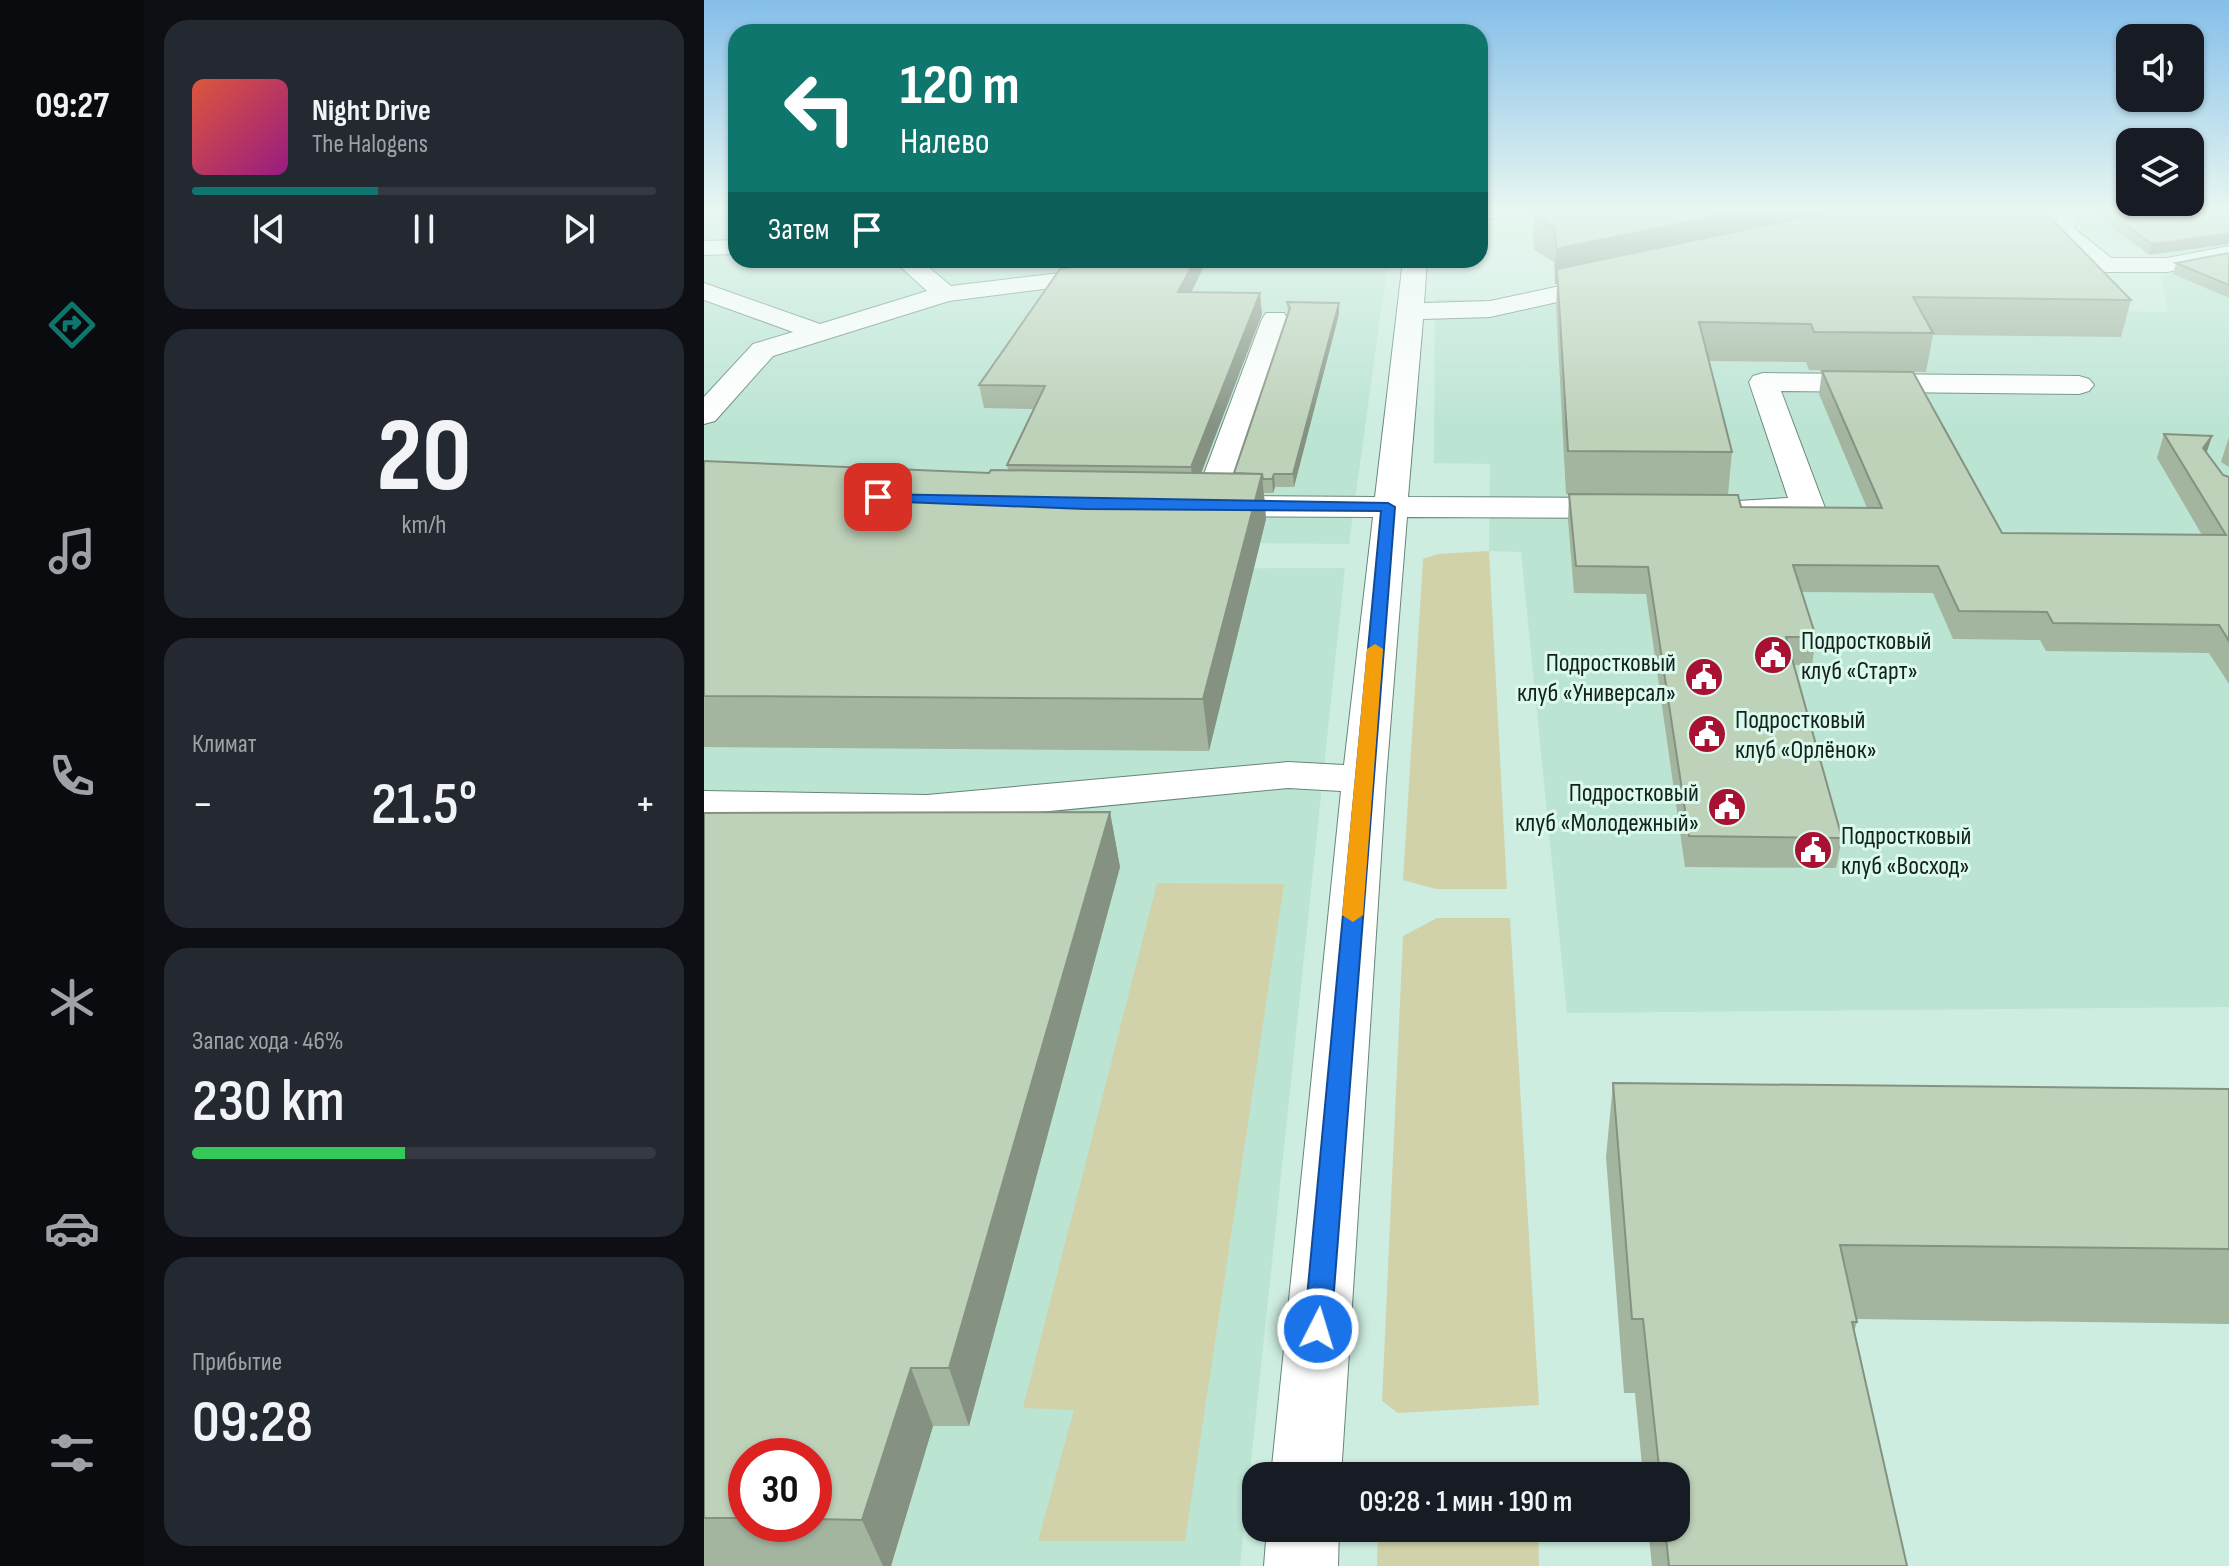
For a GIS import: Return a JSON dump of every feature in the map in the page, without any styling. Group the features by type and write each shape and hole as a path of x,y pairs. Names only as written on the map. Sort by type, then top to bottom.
{"street":[{"path":"930,281 946,294"},
{"path":"704,415 763,350 946,294 1053,281"},
{"path":"1307,1462 1388,507 1412,281"},
{"path":"1408,311 1490,309 1617,281"},
{"path":"704,291 820,333"},
{"path":"1275,319 1193,506 1666,508"},
{"path":"1714,508 1808,508 1763,382 2079,385"},
{"path":"704,805 927,809 1288,775 1364,779"},
{"path":"1301,1566 1302,1542"}],"shaded area":[{"path":"704,281 1385,281 1349,544 704,538"},
{"path":"2162,281 2229,281 2229,1007 1567,1013 1521,552 1489,551 1490,464 1434,463 1435,299 2168,312"},
{"path":"1489,551 1507,889 1436,889 1403,880 1423,559 1438,554"},
{"path":"1345,568 1251,1462 1242,1462 1240,1566 704,1566 704,571"},
{"path":"1157,883 1284,884 1185,1541 1038,1541 1074,1410 1023,1408"},
{"path":"1437,918 1510,918 1539,1405 1398,1413 1382,1401 1403,936"},
{"path":"1378,1542 1538,1542 1539,1566 1377,1566"}],"building":[{"path":"1052,281 1184,281 1178,292 1260,293 1191,467 1007,465 1045,386 979,385"},
{"path":"1558,281 2112,281 2131,300 1913,297 1933,333 1814,332 1811,324 1699,322 1732,452 1568,451"},
{"path":"1287,302 1339,303 1293,474 1274,474 1272,479 1263,479 1262,474 1234,473 1290,308"},
{"path":"1822,371 1913,372 2002,533 2226,535 2164,434 2212,436 2203,448 2223,475 2229,477 2229,641 2219,625 2053,623 2047,612 1959,611 1938,566 1793,565 1816,637 1786,637 1842,838 1689,836 1648,567 1576,566 1569,494 1738,495 1741,507 1882,508"},
{"path":"704,461 989,473 991,470 1262,474 1203,699 704,696"},
{"path":"1110,812 949,1368 911,1368 862,1520 832,1519 832,1438 728,1438 728,1518 704,1518 704,813"},
{"path":"1613,1083 2229,1089 2229,1249 1840,1245 1857,1322 1852,1322 1907,1566 1669,1566 1666,1542 1690,1542 1690,1462 1658,1462 1643,1319 1632,1319"}],"slow traffic":[{"path":"1353,915 1375,649"}],"place":[{"name":"Подростковый клуб «Старт»","path":"1773,655"},
{"name":"Подростковый клуб «Универсал»","path":"1704,677"},
{"name":"Подростковый клуб «Орлёнок»","path":"1707,734"},
{"name":"Подростковый клуб «Молодежный»","path":"1727,807"},
{"name":"Подростковый клуб «Восход»","path":"1813,850"}],"route":[{"path":"878,497 1085,505 1388,507 1318,1329"}]}
